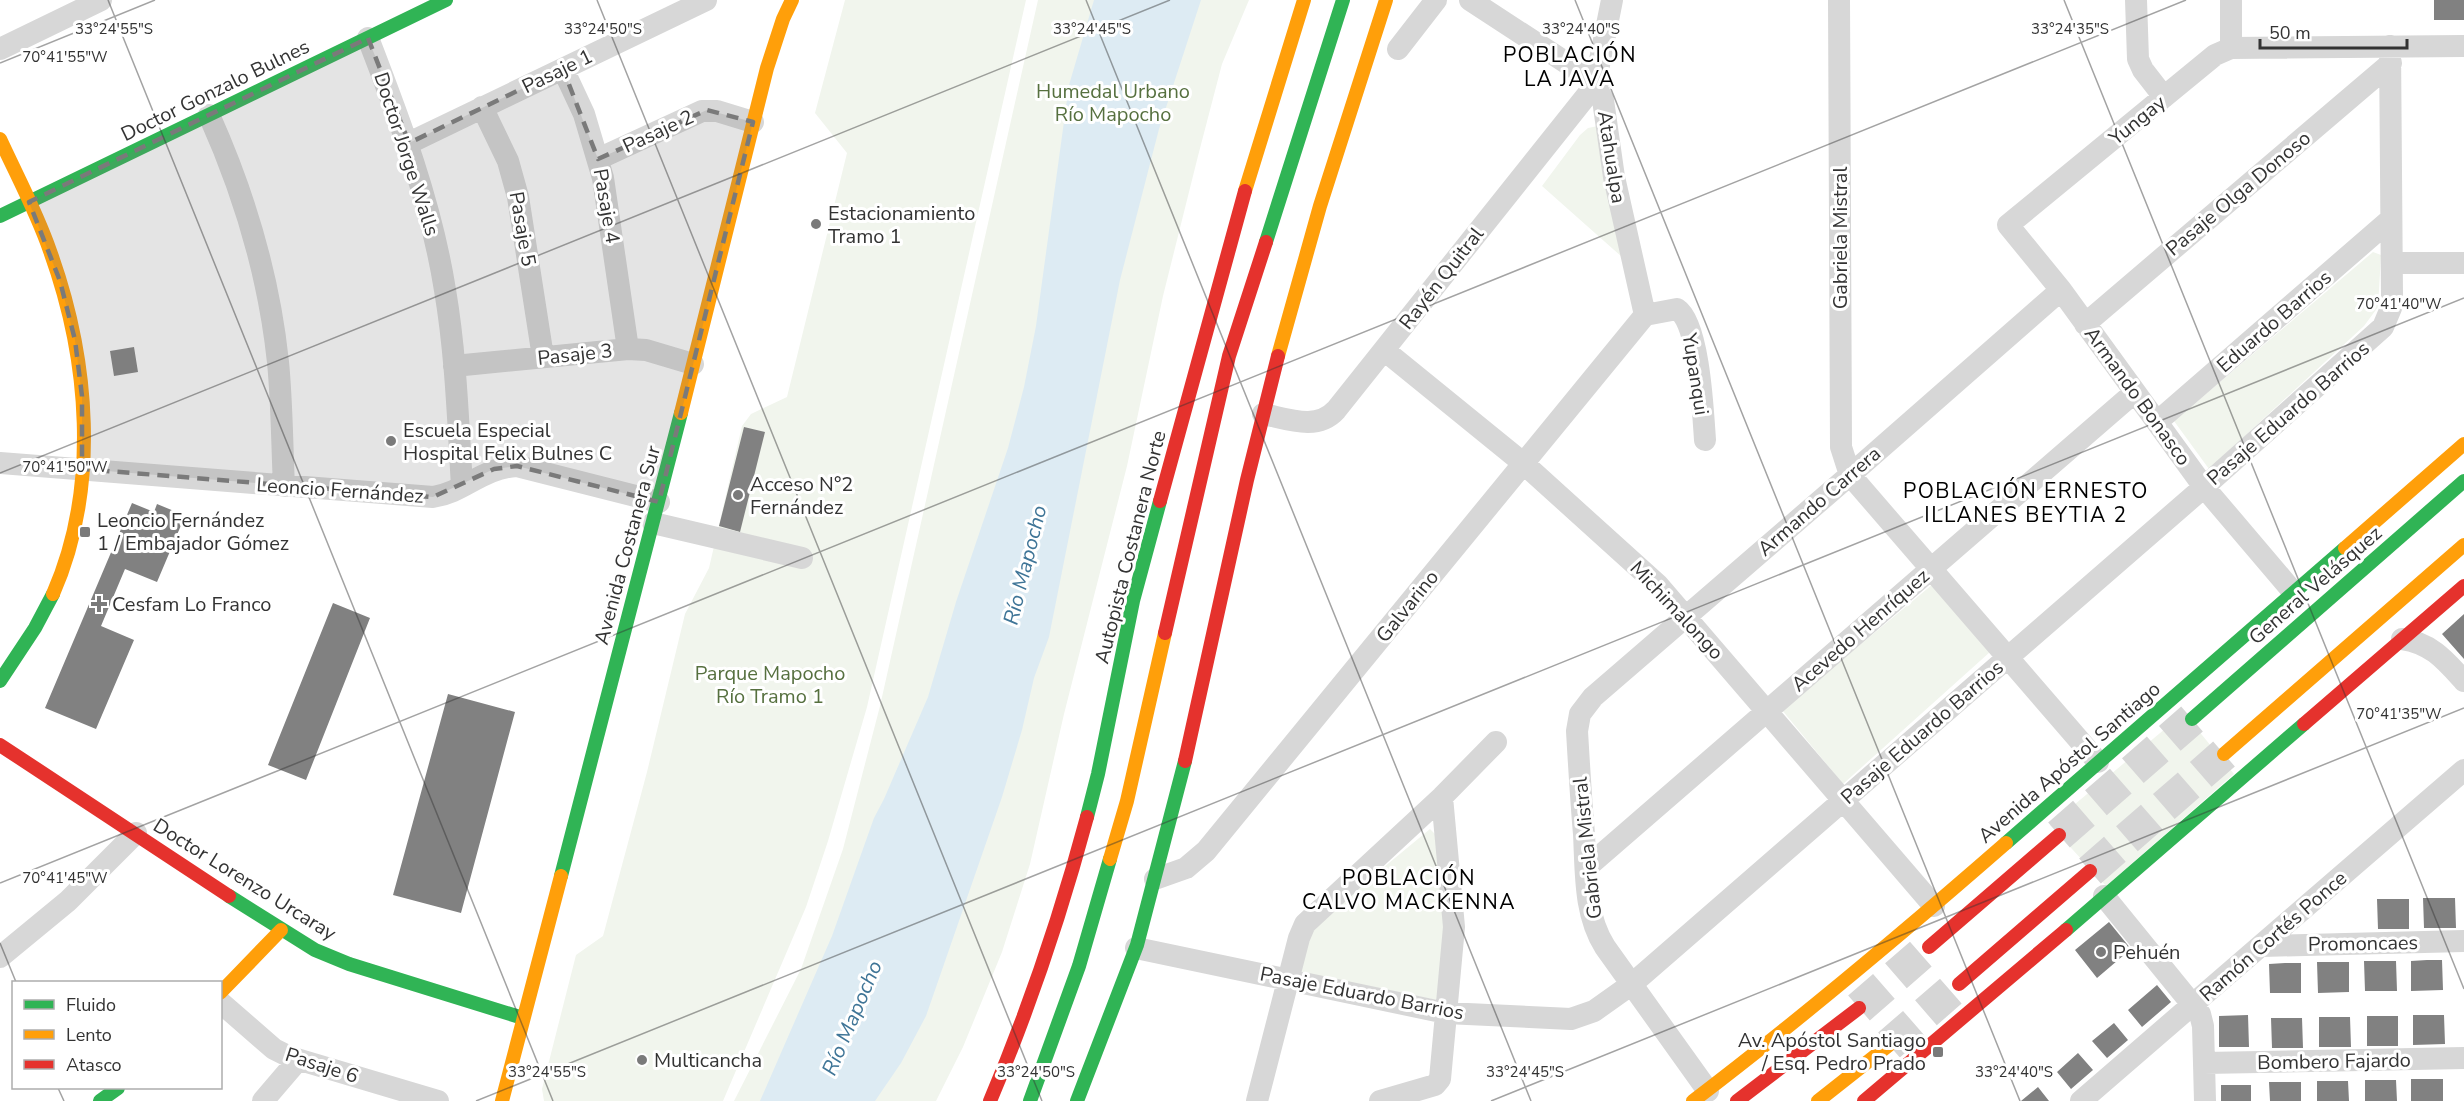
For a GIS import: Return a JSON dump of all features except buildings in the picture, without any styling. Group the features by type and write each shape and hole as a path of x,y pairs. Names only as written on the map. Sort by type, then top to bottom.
{"main road":[{"name":"Doctor Gonzalo Bulnes","path":"0,216 446,0"},
{"name":"Avenida Costanera Sur","path":"502,1101 656,512 753,122 774,44 792,0"},
{"name":"Autopista Costanera Norte","path":"990,1101 1023,1023 1074,865 1098,774 1133,601 1249,175 1304,0"},
{"path":"1030,1101 1079,966 1126,801 1229,356 1343,0"},
{"path":"1078,1100 1136,948 1180,781 1263,414 1318,211 1386,0"},
{"path":"0,139 29,202 60,281 75,340 82,396 82,469 76,518 62,571 42,616 0,681"},
{"name":"Avenida Apóstol Santiago","path":"1700,1096 1795,1022 1934,906 2464,444"},
{"name":"General Velásquez","path":"2192,719 2464,481"},
{"path":"2224,754 2464,545"},
{"path":"1864,1101 1943,1036 2464,586"},
{"name":"Doctor Lorenzo Urcaray","path":"0,745 315,950 350,964 523,1018"},
{"path":"1929,947 2059,835"},
{"path":"1959,984 2090,871"},
{"path":"222,991 281,930"},
{"path":"1737,1101 1859,1008"},
{"path":"1818,1101 1889,1045"},
{"path":"100,1101 117,1089"}],"street":[{"path":"0,49 101,0"},
{"name":"Pasaje 1","path":"408,143 706,0"},
{"path":"1398,49 1436,0"},
{"path":"1470,0 1585,75 1595,85"},
{"name":"Atahualpa","path":"1612,0 1595,85 1603,100 1612,169 1645,315"},
{"name":"Gabriela Mistral","path":"1839,0 1841,447 1850,475"},
{"path":"2136,0 2138,59 2143,70 2164,97"},
{"path":"2231,0 2230,48 2390,54 2464,46"},
{"name":"Doctor Jorge Walls","path":"369,38 408,143 438,252 451,328 462,486"},
{"name":"Yungay","path":"2008,225 2216,55 2230,48"},
{"name":"Pasaje Eduardo Barrios","path":"1136,948 1446,1013 1571,1018 1594,1011 1632,984 2377,334 2391,308 2390,54"},
{"name":"Pasaje Olga Donoso","path":"2085,324 2390,54"},
{"name":"Pasaje 4","path":"563,69 584,114 607,197 628,349"},
{"name":"Rayén Quitral","path":"1263,414 1310,423 1323,421 1336,410 1595,85"},
{"name":"Pasaje 5","path":"482,107 508,161 518,197 543,357"},
{"name":"Pasaje 2","path":"598,159 702,111 717,111 753,122"},
{"path":"209,115 240,192 266,286 278,363 284,486"},
{"name":"Eduardo Barrios","path":"2157,422 2391,219"},
{"name":"Armando Bonasco","path":"2008,225 2061,290 2204,487 2294,593"},
{"path":"2392,263 2464,263"},
{"name":"Armando Carrera","path":"1580,714 1593,697 2061,290"},
{"name":"Yupanqui","path":"1645,315 1677,309 1684,313 1689,323 1699,375 1705,440"},
{"name":"Galvarino","path":"1155,879 1186,868 1206,851 1645,315"},
{"name":"Pasaje 3","path":"454,366 628,349 646,350 693,364"},
{"name":"Michimalongo","path":"1384,350 1523,464 1658,585 1934,906"},
{"name":"Acevedo Henríquez","path":"1586,868 2135,392"},
{"name":"Leoncio Fernández","path":"0,463 433,496 453,491 494,469 517,466 802,558"},
{"path":"1850,475 2098,762"},
{"path":"2402,639 2424,644 2433,650 2464,681"},
{"name":"Gabriela Mistral","path":"1580,714 1577,731 1586,868 1590,911 1595,928 1700,1096"},
{"path":"1257,1101 1299,938 1311,916 1442,797 1496,742"},
{"name":"Ramón Cortés Ponce","path":"2081,1101 2464,770"},
{"path":"1380,1101 1438,1082 1441,1075 1454,927 1442,797"},
{"path":"0,957 68,901 136,833"},
{"path":"2104,896 2200,1014 2203,1026 2205,1101"},
{"name":"Promoncaes","path":"2262,946 2464,941"},
{"name":"Pasaje 6","path":"222,1004 274,1048 298,1060 403,1096 438,1101"},
{"name":"Bombero Fajardo","path":"2204,1063 2464,1059"},
{"path":"263,1101 298,1060"}],"highlighted area":[{"path":"368,38 409,143 563,69 598,159 707,110 753,122 659,502 517,466 494,469 433,497 82,469 82,396 75,340 60,281 29,202"}],"green space":[{"name":"Parque Mapocho Río Tramo 1","path":"845,0 1026,0 867,707 806,907 723,1101 544,1101 542,1089 576,955 603,936 647,772 685,614 709,568 742,426 751,414 787,397 847,153 815,113"},
{"name":"Humedal Urbano Río Mapocho","path":"1038,0 1249,0 1222,64 1198,156 1163,296 1127,466 1064,714 1030,864 1002,952 963,1047 936,1101 734,1101 801,969 843,849 880,706"},
{"path":"1598,126 1622,257 1542,186 1580,135 1588,128"},
{"path":"2373,252 2381,255 2378,307 2364,326 2209,469 2174,421"},
{"path":"1933,584 1990,652 1843,784 1782,710"},
{"path":"2184,713 2234,774 2106,886 2050,825"},
{"path":"1430,829 1437,836 1445,912 1437,1000 1299,972 1308,930"}],"water":[{"name":"Río Mapocho","path":"1094,0 1201,0 1159,129 1120,280 1049,637 1034,678 1022,730 1002,797 926,1016 901,1063 875,1101 760,1101 832,936 874,818 928,697 956,602 1008,448 1024,387 1036,326 1069,85"}],"tunnel":[{"path":"2059,835 2192,719"},
{"path":"2090,871 2224,754"},
{"path":"1859,1008 1929,947"},
{"path":"1889,1045 1959,984"}],"traffic: fast":[{"path":"0,216 446,0"},
{"path":"1266,242 1343,0"},
{"path":"561,876 681,413"},
{"path":"2192,719 2464,481"},
{"path":"1087,817 1098,774 1133,601 1160,501"},
{"path":"2006,843 2345,548"},
{"path":"0,681 35,628 53,594"},
{"path":"2066,930 2304,724"},
{"path":"1077,1101 1137,945 1185,761"},
{"path":"1030,1101 1079,966 1110,859"},
{"path":"229,896 315,950 349,964 523,1018"},
{"path":"100,1101 117,1089"}],"traffic: slow":[{"path":"681,413 767,68 783,19 792,0"},
{"path":"1245,191 1304,0"},
{"path":"1278,356 1320,206 1386,0"},
{"path":"0,139 50,251 74,335 80,379 84,423 83,467 78,510 68,553 53,594"},
{"path":"2345,548 2464,444"},
{"path":"2224,754 2464,545"},
{"path":"1110,859 1127,801 1165,633"},
{"path":"1693,1101 1852,975 2006,843"},
{"path":"502,1101 561,876"},
{"path":"222,991 281,930"},
{"path":"1818,1101 1889,1045"}],"traffic: jam":[{"path":"1160,501 1245,191"},
{"path":"1165,633 1229,356 1266,242"},
{"path":"1185,761 1247,480 1278,356"},
{"path":"2304,724 2464,586"},
{"path":"0,745 229,896"},
{"path":"990,1101 1043,961 1087,817"},
{"path":"1929,947 2059,835"},
{"path":"1959,984 2090,871"},
{"path":"1864,1101 2066,930"},
{"path":"1737,1101 1859,1008"}],"place":[{"name":"Estacionamiento Tramo 1","path":"816,224"},
{"name":"Escuela Especial Hospital Felix Bulnes C","path":"391,441"},
{"name":"Acceso N°2 Fernández","path":"738,495"},
{"name":"Leoncio Fernández 1 / Embajador Gómez","path":"85,532"},
{"name":"Cesfam Lo Franco","path":"99,604"},
{"name":"Pehuén","path":"2101,952"},
{"name":"Av. Apóstol Santiago / Esq. Pedro Prado","path":"1938,1052"},
{"name":"Multicancha","path":"642,1060"}],"district":[{"name":"POBLACIÓN LA JAVA","path":"1570,67"},
{"name":"POBLACIÓN ERNESTO ILLANES BEYTIA 2","path":"2026,503"},
{"name":"POBLACIÓN CALVO MACKENNA","path":"1409,890"}]}
